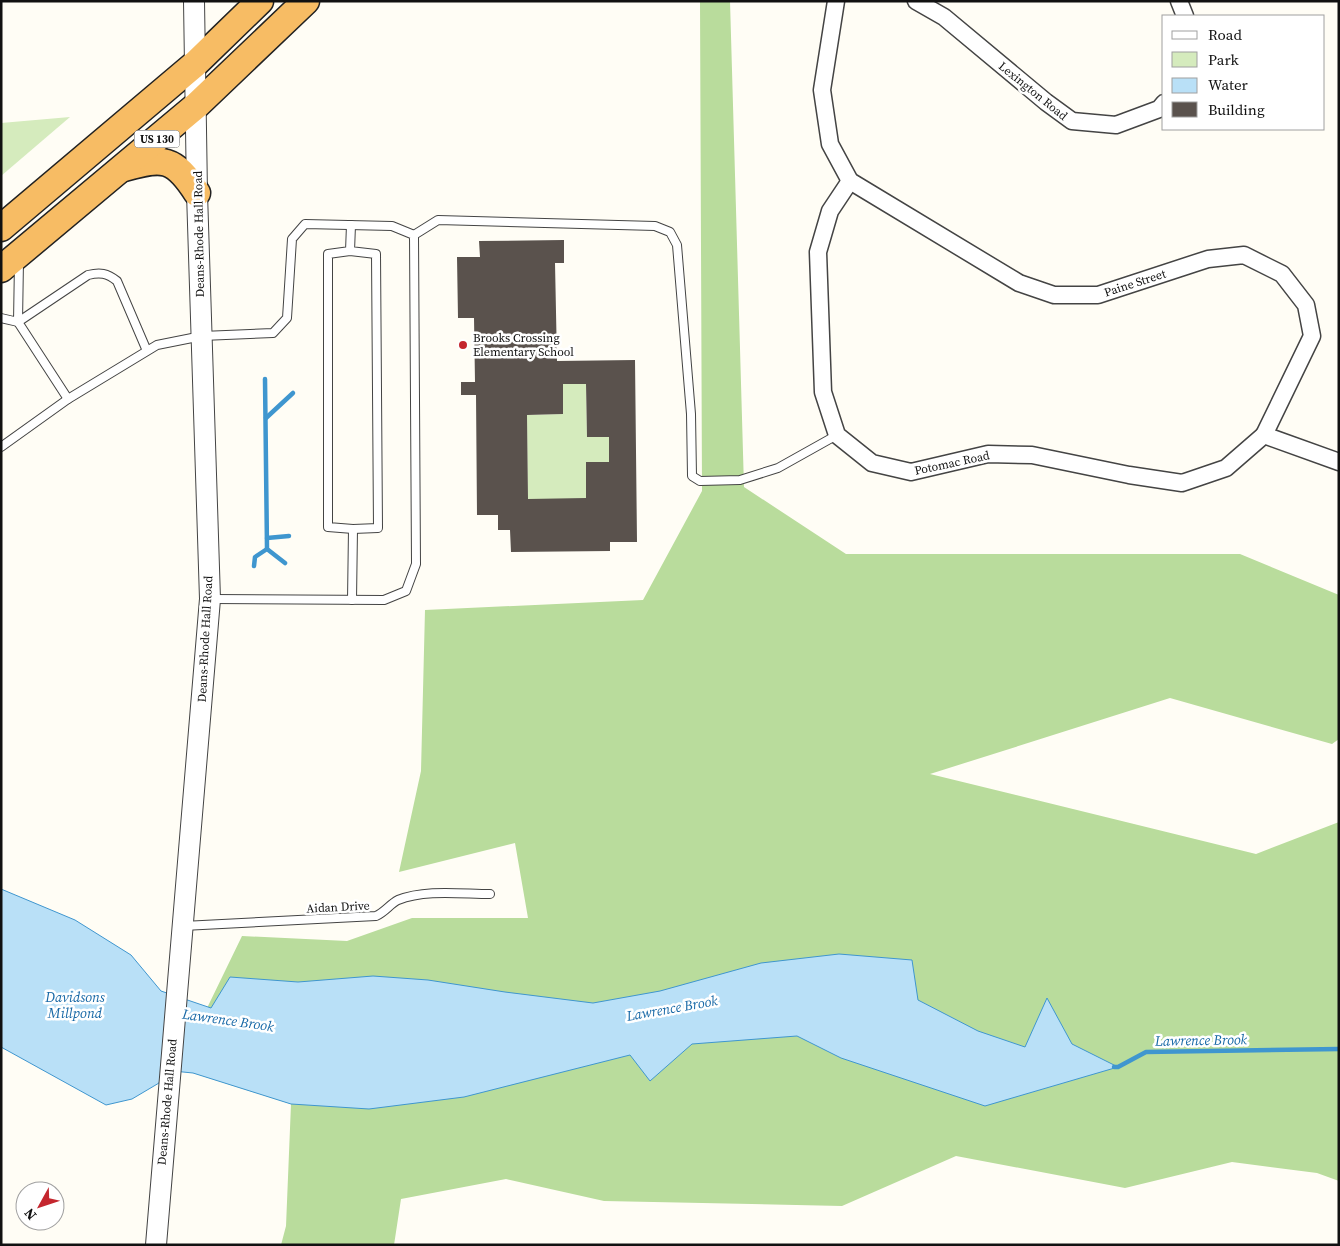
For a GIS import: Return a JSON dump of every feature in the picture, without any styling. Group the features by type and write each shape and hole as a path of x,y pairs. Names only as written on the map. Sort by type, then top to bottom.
{"highway":[{"name":"US 130","path":"1,228 196,64 260,1"},
{"name":"US 130","path":"10,262 197,105 306,1"},
{"path":"123,168 155,161 170,164 183,173 197,193"}],"street":[{"name":"Deans-Rhode Hall Road","path":"156,1245 181,926 210,599 197,193 194,1"},
{"path":"836,1 822,90 830,144 850,181 830,211 818,252 823,392 837,435"},
{"name":"Lexington Road","path":"916,1 944,18 1072,121 1116,125 1159,109 1162,105"},
{"path":"1179,1 1185,15"},
{"name":"Paine Street","path":"850,181 1019,283 1054,295 1098,295 1208,259 1244,255 1282,274 1306,305 1312,336 1264,434"},
{"path":"1264,434 1339,462"},
{"name":"Potomac Road","path":"837,435 872,463 911,472 988,454 1032,455 1129,475 1182,483 1226,468 1264,434"}],"lane":[{"path":"414,235 438,220 655,226 670,232 677,245 682,292 691,414 692,476 700,482 740,480 778,468 837,435"},
{"path":"1,448 68,399 157,345 202,336 273,333 287,318 292,239 305,224 392,226 414,235"},
{"path":"350,251 351,225"},
{"path":"210,599 384,600 406,591 416,564 414,235"},
{"path":"350,251 376,254 378,528 328,527 328,254 350,251"},
{"path":"10,262 18,322 68,399"},
{"path":"1,318 18,322 88,274 99,272 109,275 117,281 147,351"},
{"path":"352,600 353,529"},
{"name":"Aidan Drive","path":"181,926 376,916 384,912 396,901 418,894 490,894"}],"green space":[{"path":"700,1 730,1 744,487 846,554 1240,554 1339,595 1339,739 1332,744 1170,698 930,774 1256,854 1339,822 1339,1181 1317,1173 1232,1162 1125,1188 956,1156 842,1206 604,1201 506,1179 401,1199 394,1245 281,1245 286,1226 291,1104 193,1073 193,1037 242,936 347,941 412,918 528,918 515,843 399,872 421,771 425,610 643,600 702,491"},
{"path":"70,117 1,176 1,123"},
{"path":"563,384 586,384 587,437 609,437 609,462 586,462 586,498 528,519 527,415 563,414"}],"water":[{"name":"Davidsons Millpond","path":"1,889 75,920 131,955 161,991 211,1008 230,977 298,982 373,976 428,980 593,1003 660,991 761,963 839,954 912,960 918,1000 978,1031 1025,1047 1047,998 1072,1044 1118,1067 985,1106 841,1058 797,1036 692,1044 650,1081 630,1055 464,1097 369,1109 291,1104 193,1073 163,1070 159,1083 132,1099 106,1105 1,1047"}],"building":[{"path":"564,240 564,263 555,263 557,361 635,360 637,542 610,542 610,551 511,552 510,530 498,530 498,515 477,515 476,395 461,395 461,382 475,382 474,318 458,318 457,257 480,257 479,241","holes":["563,384 586,384 587,437 609,437 609,462 586,462 586,498 528,499 527,415 563,414"]}],"waterway":[{"path":"265,379 267,549 285,563"},
{"path":"266,418 293,393"},
{"path":"267,538 289,536"},
{"path":"254,566 255,557 267,549"},
{"name":"Lawrence Brook","path":"1114,1067 1118,1067 1146,1052 1339,1049"}],"place":[{"name":"Brooks Crossing Elementary School","path":"463,345"}]}
